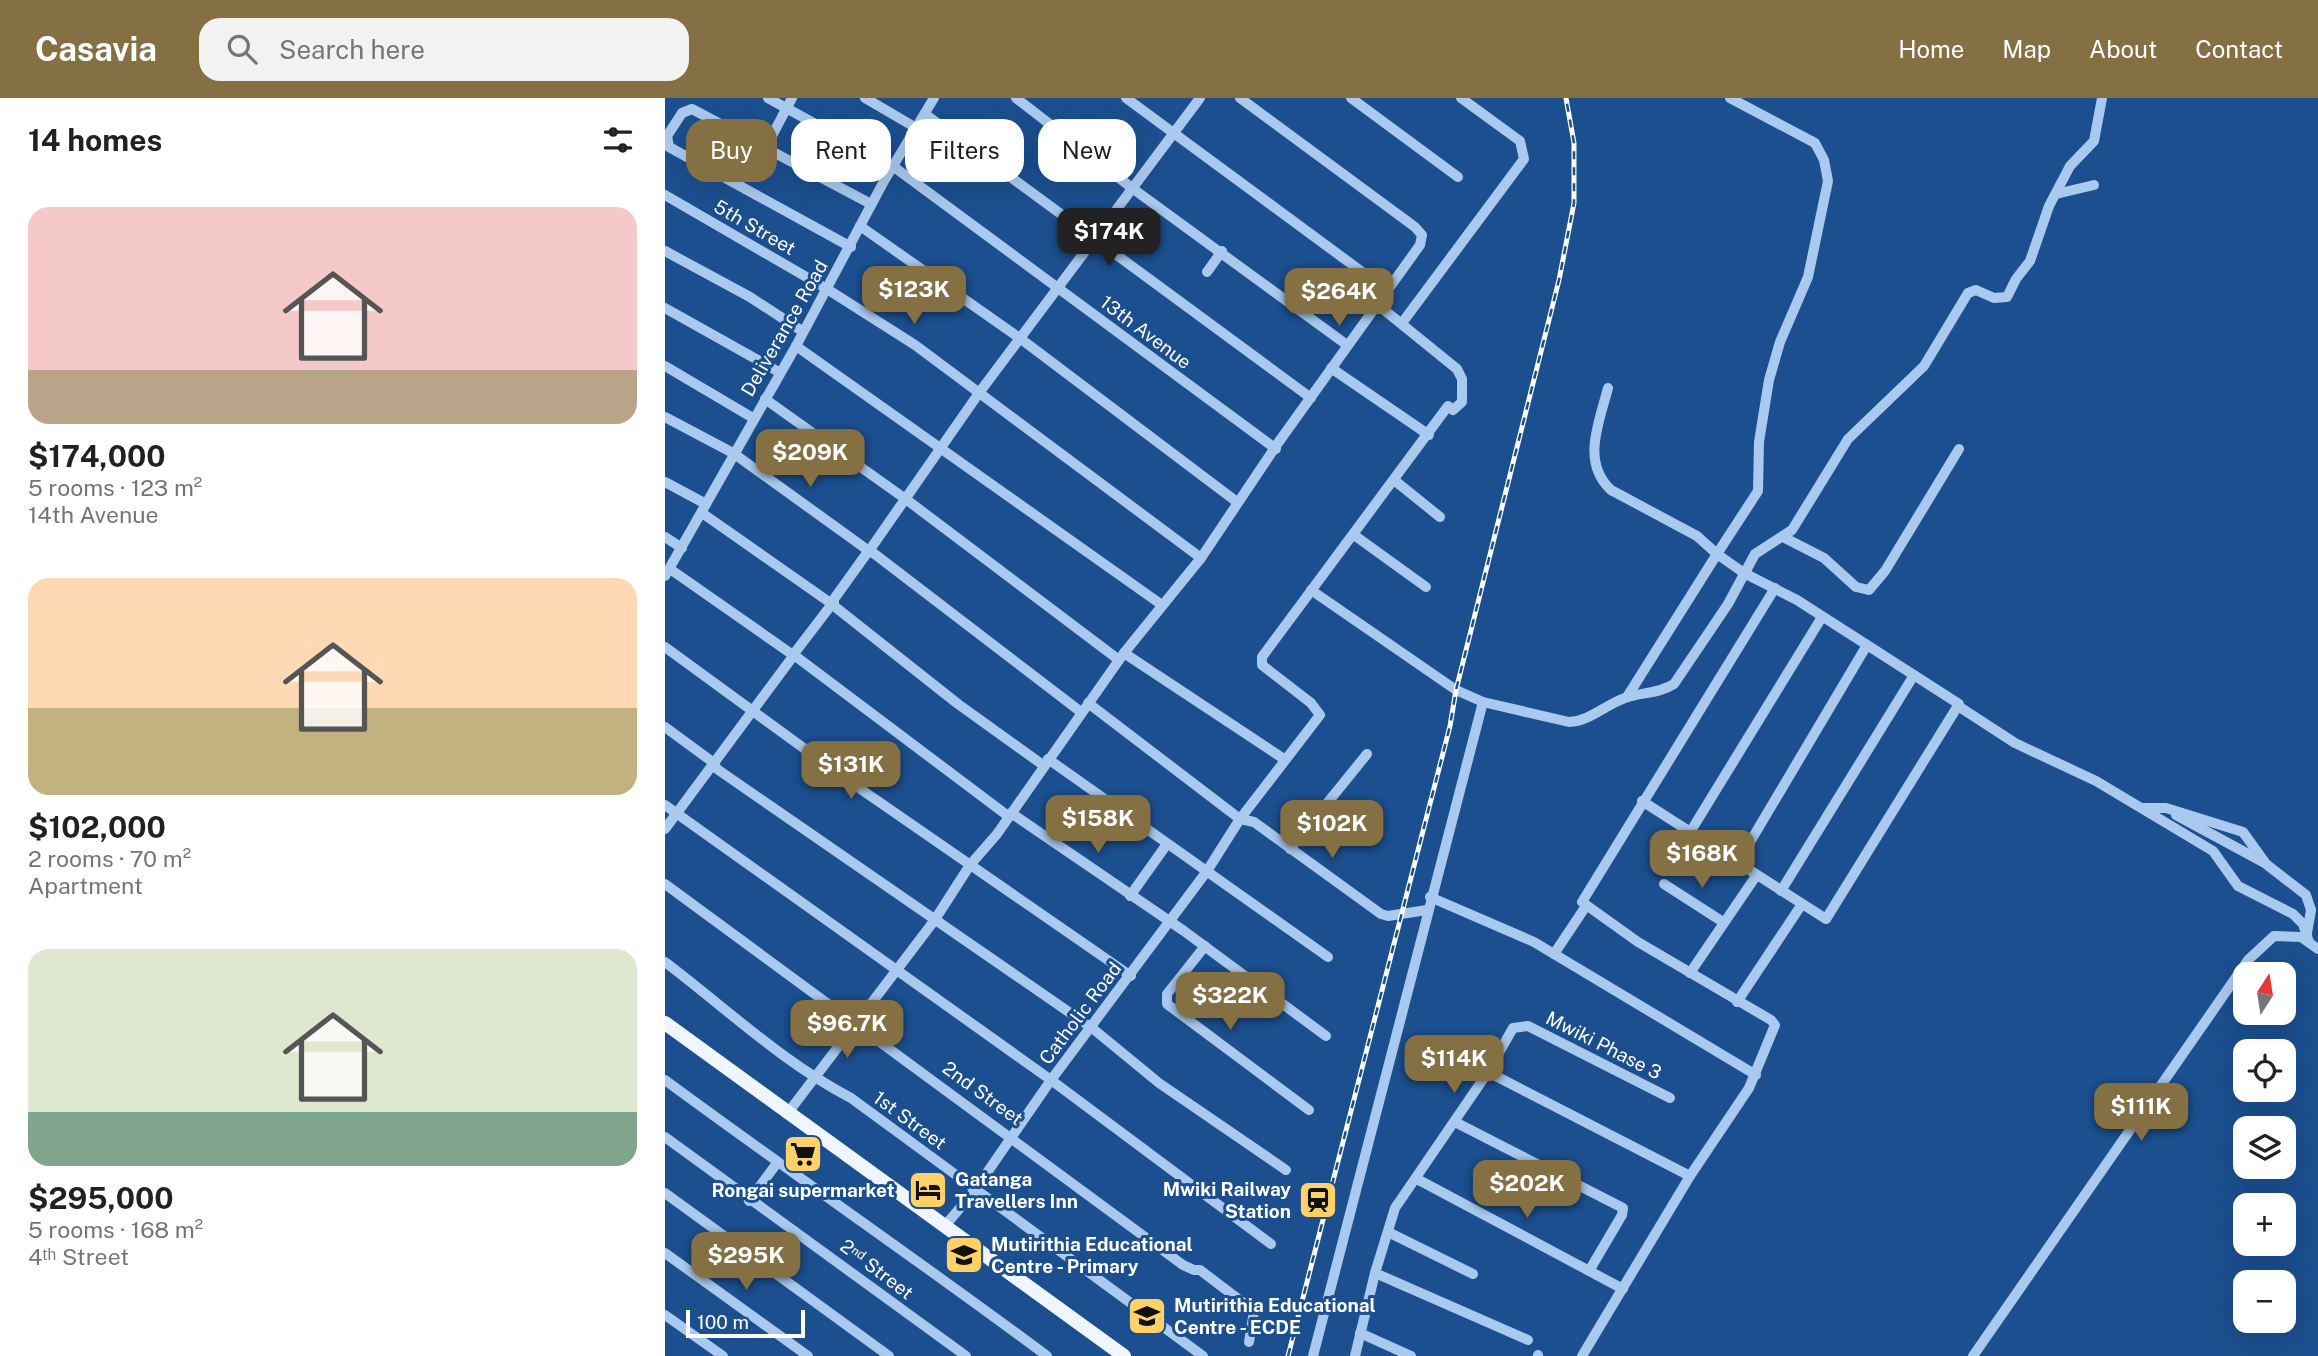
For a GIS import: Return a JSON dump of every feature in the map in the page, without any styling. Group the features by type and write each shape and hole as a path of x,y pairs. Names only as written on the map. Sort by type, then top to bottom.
{"main road":[{"path":"665,1023 1124,1356"}],"street":[{"name":"13th Avenue","path":"768,98 789,103 894,167 1276,450"},
{"path":"865,98 905,121"},
{"name":"Deliverance Road","path":"923,119 934,98"},
{"path":"1016,98 1132,188 1347,345"},
{"path":"1126,98 1388,291"},
{"path":"665,829 907,500 979,393 1201,98"},
{"path":"787,1114 933,921 970,865 1122,657 1201,558 1237,502 1420,245 1420,232 1240,98"},
{"path":"1351,98 1458,177"},
{"path":"1402,323 1524,159 1520,141 1461,98"},
{"path":"1627,697 1758,491 1759,442 1769,380 1780,342 1808,277 1828,181 1824,160 1815,144 1730,98"},
{"path":"1378,305 1461,373 1462,402 1453,410 1448,407 1311,590 1455,690 1483,702 1579,722 1627,697 1665,690 1674,684 1728,604 1755,554 1792,530 1848,439 1924,366 1968,293 1976,290 1994,298 2007,297 2016,279 2030,261 2070,166 2094,141 2102,98"},
{"path":"777,126 789,103"},
{"path":"686,156 669,147 667,136 682,113 692,110 709,119"},
{"path":"925,114 1311,398"},
{"name":"Deliverance Road","path":"667,573 851,247 871,204 905,150"},
{"path":"777,155 871,204"},
{"path":"733,182 851,247"},
{"path":"2056,194 2094,185"},
{"name":"5th Street","path":"665,195 827,289 915,345 1201,558"},
{"path":"860,226 1021,339 1237,502"},
{"path":"665,251 750,297 802,331"},
{"path":"1206,272 1221,251"},
{"path":"665,308 779,372"},
{"path":"796,346 1162,605"},
{"path":"665,366 753,418"},
{"path":"1331,368 1429,435"},
{"path":"1608,388 1593,455 1600,480 1611,490 1697,536 1744,573 1775,588 1867,645 2015,743 2096,781 2213,851 2238,886 2293,914 2303,924 2311,942"},
{"path":"765,399 1122,657 1284,760"},
{"path":"665,417 733,453 1240,819 1254,822 1381,914 1388,916 1427,910"},
{"path":"1783,537 1824,558 1856,587 1869,590 1885,571 1959,449"},
{"path":"1394,480 1440,517"},
{"path":"665,482 832,602 938,689 1328,957"},
{"path":"1354,535 1426,587"},
{"path":"665,537 682,548"},
{"path":"667,573 794,655 1009,815 1205,946 1326,1036"},
{"path":"1582,1356 1690,1176 1756,1075 1775,1025 1586,906 1583,900 1775,588"},
{"name":"Catholic Road","path":"944,1227 975,1190 1051,1080 1207,872 1240,819 1320,715 1311,703 1261,661 1311,590"},
{"path":"1689,834 1822,617"},
{"path":"1737,864 1867,645"},
{"path":"665,647 970,865 1131,976"},
{"path":"1781,891 1914,675"},
{"path":"1313,1356 1378,1111 1430,897 1483,702"},
{"path":"1642,801 1689,834 1827,918 1958,706"},
{"path":"665,727 714,763 717,769 933,921 1092,1028 1159,1083 1286,1170"},
{"path":"1290,849 1367,754"},
{"path":"665,805 1051,1080 1271,1244"},
{"path":"2141,808 2164,808 2243,832 2266,864"},
{"path":"2164,808 2266,864 2306,895 2311,910 2311,942"},
{"path":"1130,896 1167,844"},
{"path":"1690,973 1756,876"},
{"name":"2nd Street","path":"665,884 1012,1136 1183,1265 1200,1270 1254,1311 1249,1342"},
{"path":"1664,884 1723,922"},
{"path":"1430,897 1512,930 1756,1075"},
{"path":"1737,1002 1802,904"},
{"path":"1554,954 1586,906"},
{"path":"1973,1356 2248,960 2274,936 2301,937 2311,942"},
{"path":"1205,946 1167,994 1167,1004 1309,1110"},
{"name":"1st Street","path":"665,962 740,1025 812,1078 851,1098 1203,1356"},
{"name":"Mwiki Phase 3","path":"1355,1356 1375,1273 1402,1195 1417,1179 1455,1122 1513,1028 1523,1025 1670,1098"},
{"path":"1488,1072 1690,1176"},
{"path":"665,1080 777,1163 859,1217 1047,1356"},
{"path":"1455,1122 1623,1208 1622,1215 1589,1271"},
{"name":"2ⁿᵈ Street","path":"665,1137 749,1201 830,1255 966,1356"},
{"path":"749,1201 777,1163"},
{"path":"1417,1179 1623,1289"},
{"path":"665,1193 889,1356"},
{"path":"1388,1232 1473,1274"},
{"path":"665,1253 809,1356"},
{"path":"1375,1273 1528,1340"},
{"path":"665,1315 723,1356"},
{"path":"1360,1333 1412,1356"}],"railway":[{"path":"1288,1356 1450,726 1456,690 1559,280 1574,203 1574,143 1566,98"}],"place":[{"name":"Rongai supermarket","path":"803,1154"},
{"name":"Gatanga Travellers Inn","path":"928,1190"},
{"name":"Mwiki Railway Station","path":"1318,1200"},
{"name":"Mutirithia Educational Centre - Primary","path":"964,1255"},
{"name":"Mutirithia Educational Centre - ECDE","path":"1147,1316"}]}
